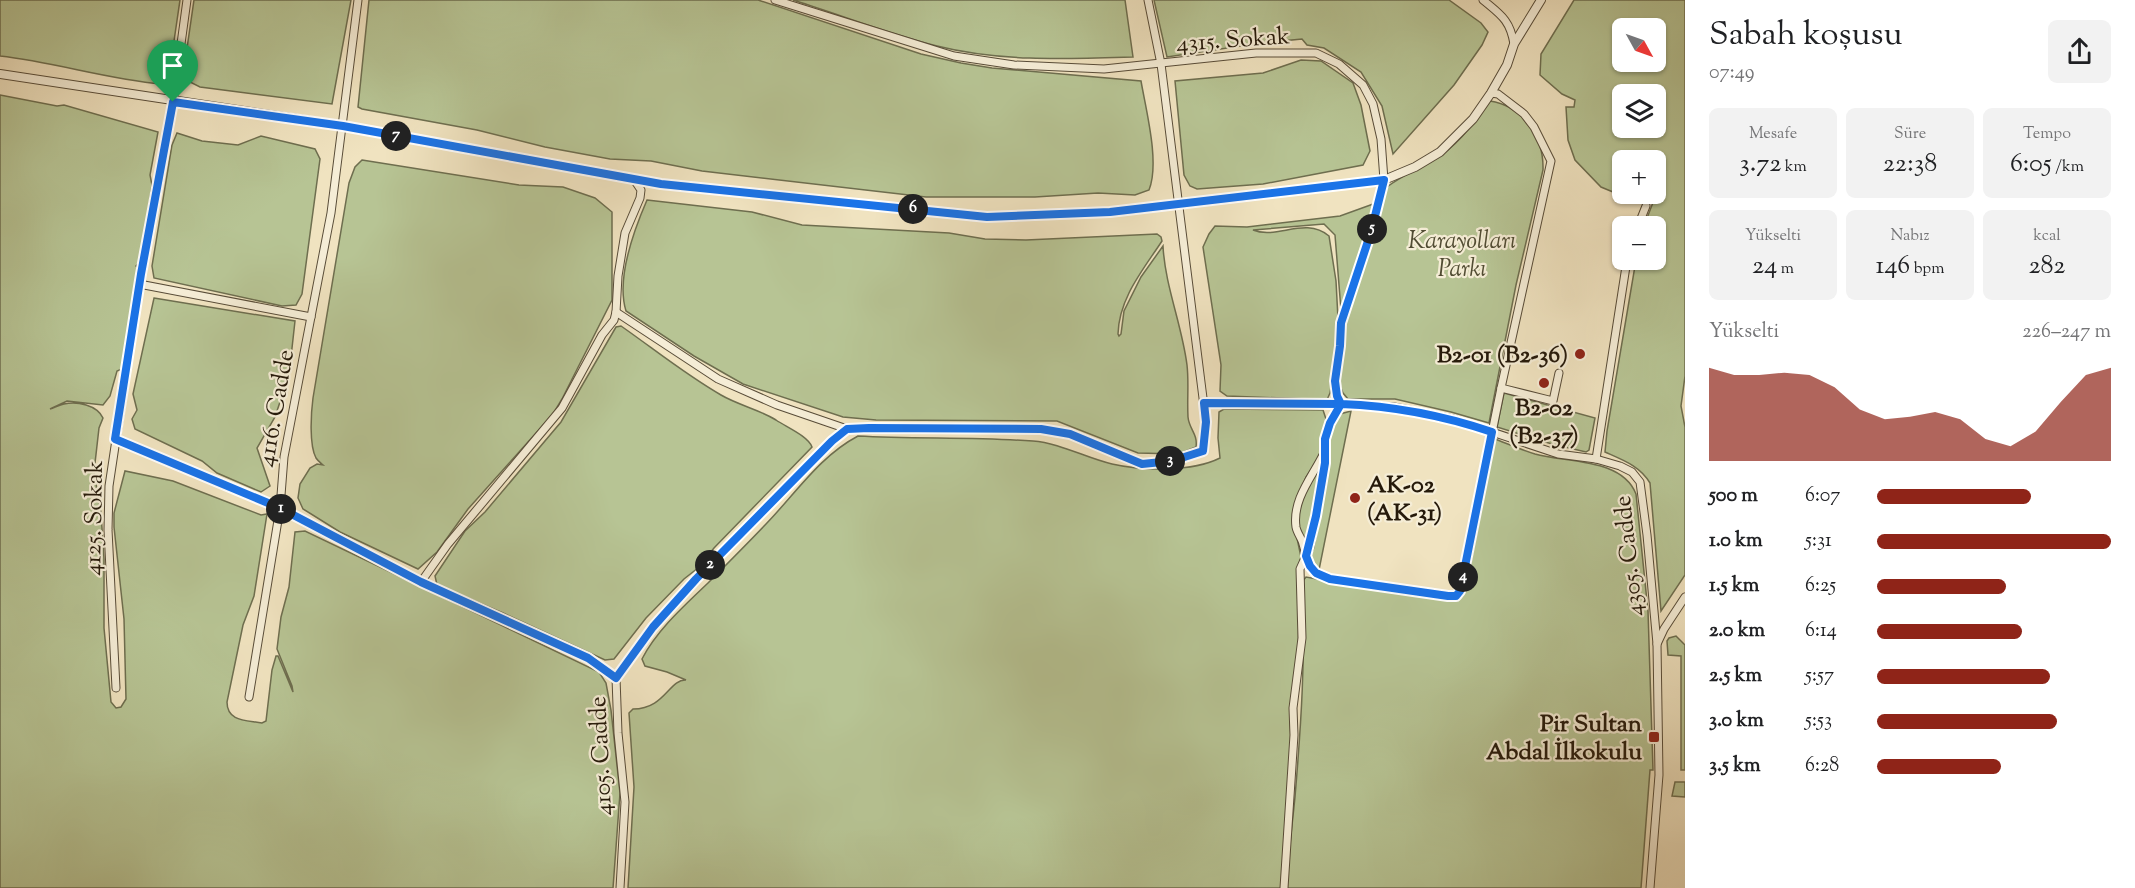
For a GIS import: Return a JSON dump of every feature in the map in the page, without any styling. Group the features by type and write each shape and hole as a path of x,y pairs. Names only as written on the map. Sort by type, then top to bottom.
{"street":[{"name":"4125. Sokak","path":"116,688 108,531 109,486 139,284 173,102 187,0"},
{"name":"4116. Cadde","path":"249,698 280,508 284,457 331,213 358,0"},
{"name":"4315. Sokak","path":"775,0 954,56 1014,65 1104,69 1256,53 1316,53 1339,64 1363,85 1373,104 1381,139 1384,180 1371,232 1341,323 1335,381 1337,396 1341,404"},
{"path":"616,312 718,379 777,405 847,429 1041,429 1070,434 1142,464 1172,461 1203,451 1206,422 1204,403 1161,64 1148,0"},
{"path":"1483,0 1508,21 1514,44"},
{"path":"0,74 343,126 661,184 987,217 1110,212 1179,202 1384,180 1415,167 1440,152 1473,119 1491,93 1507,65 1514,44 1541,0"},
{"path":"1324,451 1301,494 1296,527 1310,566 1316,573 1330,579 1456,596 1460,591 1501,388 1551,161 1534,127 1524,114 1498,94 1491,93"},
{"path":"421,582 448,544 562,408 602,335 614,320 625,233 640,198 641,190 633,178"},
{"path":"1642,216 1646,206"},
{"path":"1596,459 1625,270"},
{"path":"139,284 311,317"},
{"path":"1501,388 1553,401 1558,373"},
{"name":"4305. Cadde","path":"1204,403 1341,404 1394,407 1454,419 1558,454 1596,459 1632,472 1640,482 1657,644 1659,775 1650,888"},
{"path":"1284,888 1294,735 1293,708 1302,638 1300,569 1306,556 1316,516 1325,463 1325,439 1330,423 1341,404"},
{"name":"4105. Cadde","path":"620,888 625,802 618,733 616,678 653,627 696,579 832,441 847,429"},
{"path":"115,439 280,508 421,582 588,658 616,678"},
{"path":"1657,644 1685,597"}],"green space":[{"path":"0,0 180,0 169,75 161,84 0,56"},
{"path":"194,0 351,0 332,104 200,87 188,81 184,69"},
{"path":"369,0 758,0 921,54 961,63 992,68 1141,81 1153,151 1152,179 1149,190 1135,195 1098,193 1035,197 926,197 702,171 651,161 610,159 545,147 477,130 362,109 358,107"},
{"path":"793,0 1125,0 1133,57 1035,58 961,51 901,36"},
{"path":"1154,0 1449,0 1481,23 1488,32 1482,45 1454,85 1393,154 1382,106 1361,72 1324,48 1307,45 1302,39 1167,57"},
{"path":"1574,0 1685,0 1685,376 1681,406 1685,427 1685,575 1661,611 1650,483 1636,468 1605,452 1634,270 1666,270 1666,216 1648,216 1652,204 1666,204 1666,150 1612,150 1612,192 1601,187 1575,160 1568,140 1566,107 1574,107 1575,100 1562,94 1540,75 1541,54"},
{"path":"1301,60 1321,61 1353,83 1361,105 1370,151 1363,165 1263,184 1197,189 1190,186 1184,175 1175,81 1263,73"},
{"path":"0,95 57,106 64,105 158,132 150,175 152,185 141,261 136,266 138,268 122,369 117,371 110,396 103,405 67,401 50,409 75,403 91,407 103,418 99,428 94,472 101,513 104,628 111,702 116,708 121,707 126,699 124,619 114,527 114,513 125,471 173,481 261,515 267,514 254,596 243,625 227,702 228,709 234,717 262,723 266,721 272,670 276,656 278,656 293,692 277,649 281,617 289,587 295,532 305,531 599,672 606,683 611,710 620,793 613,888 0,888"},
{"name":"Karayolları Parkı","path":"1490,101 1512,109 1529,125 1540,146 1543,170 1516,285 1489,423 1395,399 1348,399 1339,383 1344,319 1387,187 1449,149"},
{"path":"177,133 202,141 238,145 261,136 315,149 320,159 302,294 296,305 282,306 154,278 152,266 172,145"},
{"path":"362,160 519,185 563,187 595,198 612,212 612,300 562,399 553,414 468,509 437,552 418,569 340,532 303,509 298,498 300,484 310,468 317,464 323,465 316,458 312,445 313,398 349,183 355,167"},
{"path":"647,200 752,212 802,225 949,233 985,239 1026,240 1157,234 1162,241 1127,296 1119,321 1118,334 1119,336 1121,334 1124,311 1141,277 1163,246 1167,276 1185,350 1188,371 1188,417 1196,439 1196,447 1178,454 1138,453 1057,421 876,420 843,417 743,384 694,356 626,311 623,298 625,270 632,240"},
{"path":"1376,203 1366,241 1341,310 1335,235 1324,224 1253,230 1272,232 1310,228 1320,230 1329,236 1336,281 1339,338 1330,393 1326,402 1308,399 1227,396 1220,391 1221,365 1203,247 1215,226 1247,227 1340,216"},
{"path":"154,298 295,321 289,375 275,417 257,448 270,486 261,492 217,473 202,461 135,429 132,419 137,410 133,394"},
{"path":"621,326 708,387 776,420 801,435 812,447 714,548 698,568 646,618 614,659 605,660 437,585 435,576 465,531 485,512 561,422 616,327"},
{"path":"1504,393 1595,418 1589,450 1586,452 1552,444 1497,427"},
{"path":"1224,409 1323,410 1327,422 1319,458 1306,477 1295,505 1294,524 1301,557 1297,572 1298,656 1290,714 1292,764 1282,888 628,888 634,787 629,713 633,709 644,708 659,700 675,684 686,680 645,666 642,659 655,638 672,619 752,539 820,464 844,444 858,436 1033,441 1124,466 1152,469 1182,468 1209,463 1220,458 1219,412"},
{"path":"1351,411 1319,570 1311,561 1311,556 1327,445 1333,423 1340,414"},
{"path":"1495,439 1535,454 1606,468 1629,482 1636,494 1648,611 1653,770 1650,770 1641,888 1286,888 1301,716 1302,582 1306,577 1385,591 1453,599 1461,596 1465,591"},
{"path":"1322,464 1308,540 1301,533 1298,514 1306,492"},
{"path":"1676,636 1685,645 1685,770 1681,770 1681,656 1668,655 1667,641"},
{"path":"1675,782 1685,782 1685,797 1672,796"}],"place":[{"name":"B2-01 (B2-36)","path":"1580,354"},
{"name":"B2-02 (B2-37)","path":"1544,383"},
{"name":"AK-02 (AK-31)","path":"1355,498"},
{"name":"Pir Sultan Abdal İlkokulu","path":"1654,737"}],"route":[{"path":"173,102 141,274 115,439 280,508 421,582 588,658 616,678 653,627 696,579 832,441 847,429 1041,429 1070,434 1142,464 1172,461 1203,451 1206,422 1204,403 1341,404 1356,404 1394,407 1454,419 1492,432 1460,591 1456,596 1448,596 1330,579 1316,573 1306,556 1310,547 1325,463 1325,439 1330,423 1341,404 1337,396 1335,381 1341,323 1371,232 1384,180 1346,186 1179,202 1110,212 987,217 661,184 343,126 173,102"}]}
